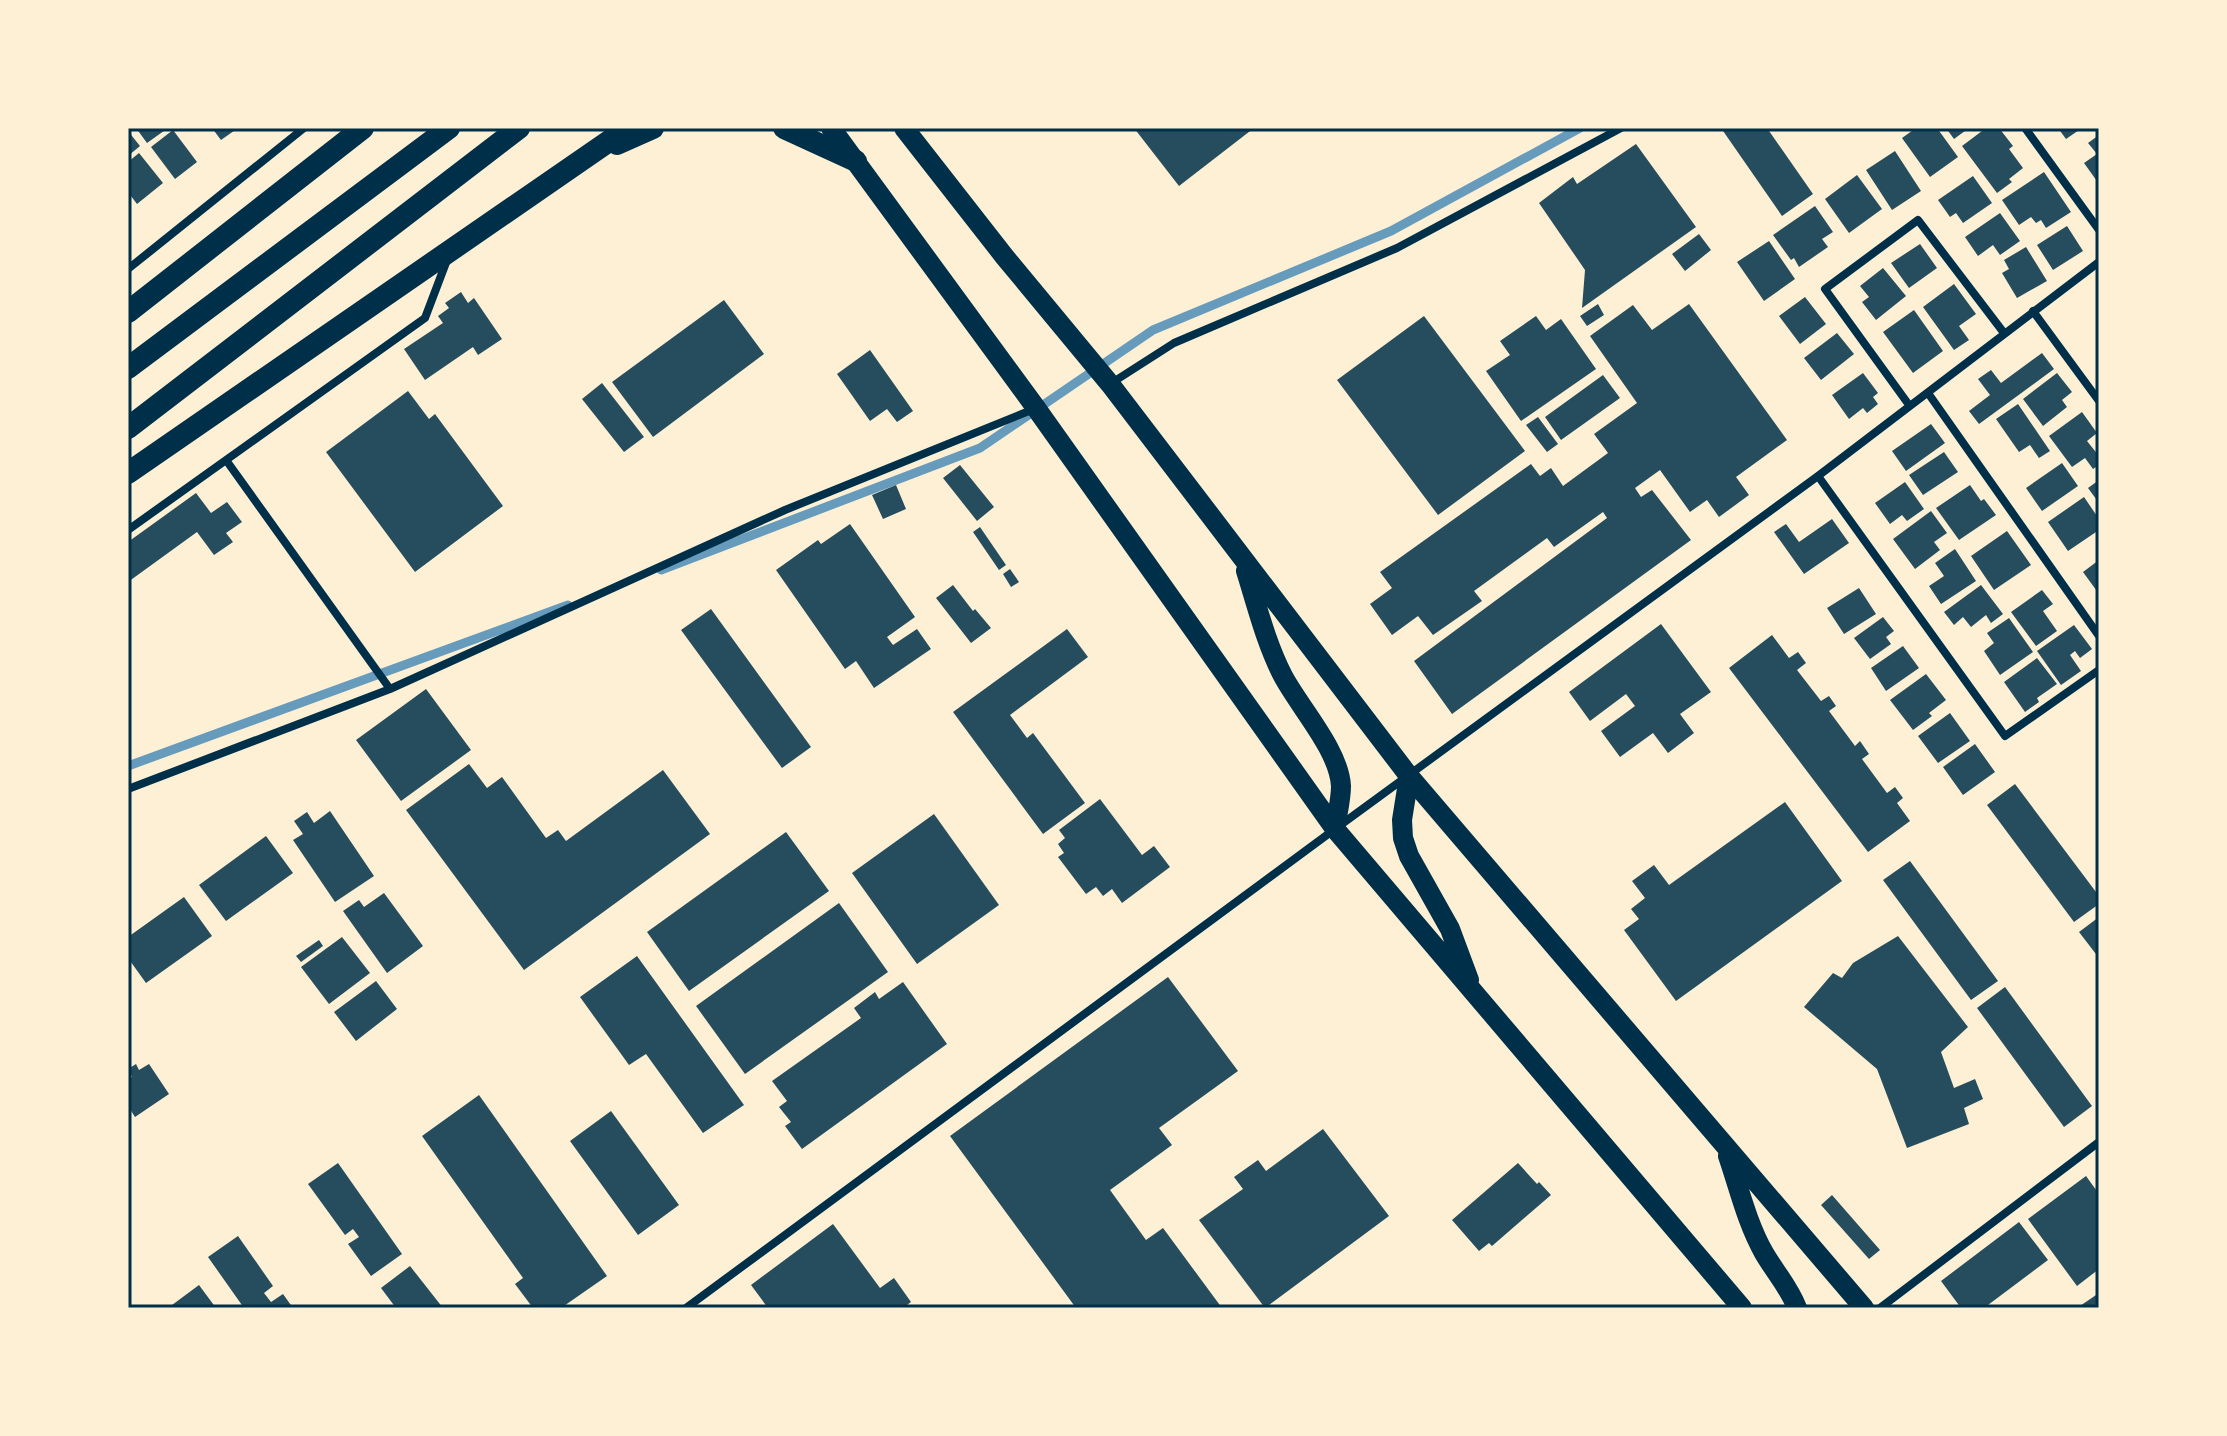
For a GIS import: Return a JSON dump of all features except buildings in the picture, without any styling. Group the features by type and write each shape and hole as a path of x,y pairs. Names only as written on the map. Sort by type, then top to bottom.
{"highway":[{"path":"128,312 363,128"},
{"path":"128,368 449,128"},
{"path":"128,428 519,128"},
{"path":"582,160 614,128"},
{"path":"128,473 628,128"},
{"path":"582,160 653,128"},
{"path":"784,128 856,161"}],"main road":[{"path":"831,128 1036,408 1335,829 1742,1308"},
{"path":"904,128 1110,384 1409,776 1864,1308"},
{"path":"1241,556 1278,666 1338,771 1341,786 1335,829"},
{"path":"1409,776 1402,820 1403,838 1409,856 1450,929 1474,995"},
{"path":"1725,1145 1752,1229 1797,1308"}],"street":[{"path":"128,269 304,128"},
{"path":"1110,384 1174,343 1397,248 1621,128"},
{"path":"2025,128 2099,230"},
{"path":"1909,405 1825,289 1918,220 2004,333"},
{"path":"128,530 425,318 450,252"},
{"path":"686,1308 1818,476 2099,262"},
{"path":"2033,311 2099,401"},
{"path":"1928,393 2099,636"},
{"path":"128,789 390,689 785,510 1036,408"},
{"path":"226,460 390,689"},
{"path":"1818,476 2005,736 2099,670"},
{"path":"1880,1308 2099,1142"}],"waterway":[{"path":"661,570 980,448 1153,330 1391,231 1580,128"},
{"path":"128,766 568,605"}]}
